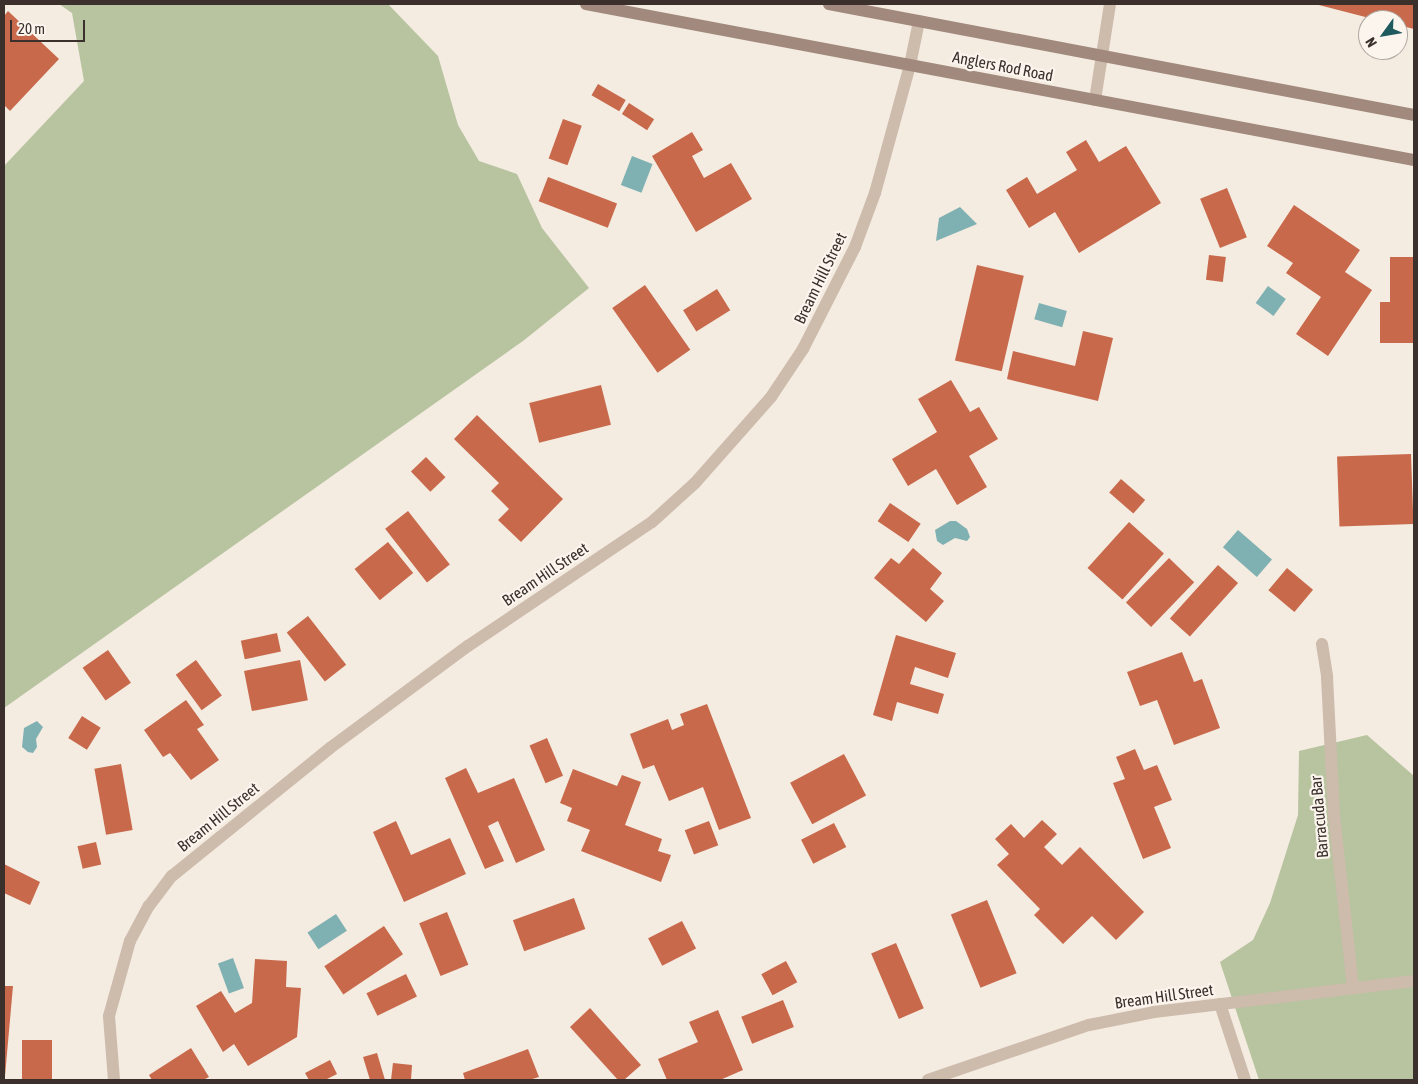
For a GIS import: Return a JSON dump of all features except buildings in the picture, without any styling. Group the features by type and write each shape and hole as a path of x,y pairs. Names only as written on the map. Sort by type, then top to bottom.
{"street":[{"name":"Anglers Rod Road","path":"586,4 1414,160"},
{"name":"Anglers Rod Road","path":"829,4 1414,115"},
{"path":"1095,100 1110,4"},
{"name":"Bream Hill Street","path":"114,1080 109,1016 130,941 149,906 172,876 360,725 468,646 652,522 695,483 771,397 807,341 855,247 875,193 910,65 919,21"},
{"name":"Barracuda Bar","path":"1322,644 1327,677 1334,815 1353,987"},
{"name":"Bream Hill Street","path":"928,1080 1090,1025 1154,1012 1414,981"},
{"path":"1220,1004 1245,1080"}],"green space":[{"path":"59,4 388,4 438,56 458,125 479,161 517,174 542,228 589,288 523,341 4,708 4,166 84,81 72,13"},
{"path":"1367,735 1414,776 1414,1080 1259,1080 1220,962 1253,940 1270,903 1298,815 1299,751"}],"water":[{"path":"632,156 653,164 641,193 621,185"},
{"path":"960,207 977,224 936,241 939,218"},
{"path":"1268,286 1286,299 1273,316 1256,303"},
{"path":"1039,303 1067,311 1062,327 1034,319"},
{"path":"950,521 956,521 967,529 970,537 967,541 955,538 943,545 937,541 935,530"},
{"path":"1238,530 1272,560 1257,577 1223,547"},
{"path":"37,721 43,727 36,739 37,747 33,753 28,752 22,747 24,728"},
{"path":"336,914 347,931 318,949 307,933"},
{"path":"233,958 244,988 229,994 218,963"}]}
